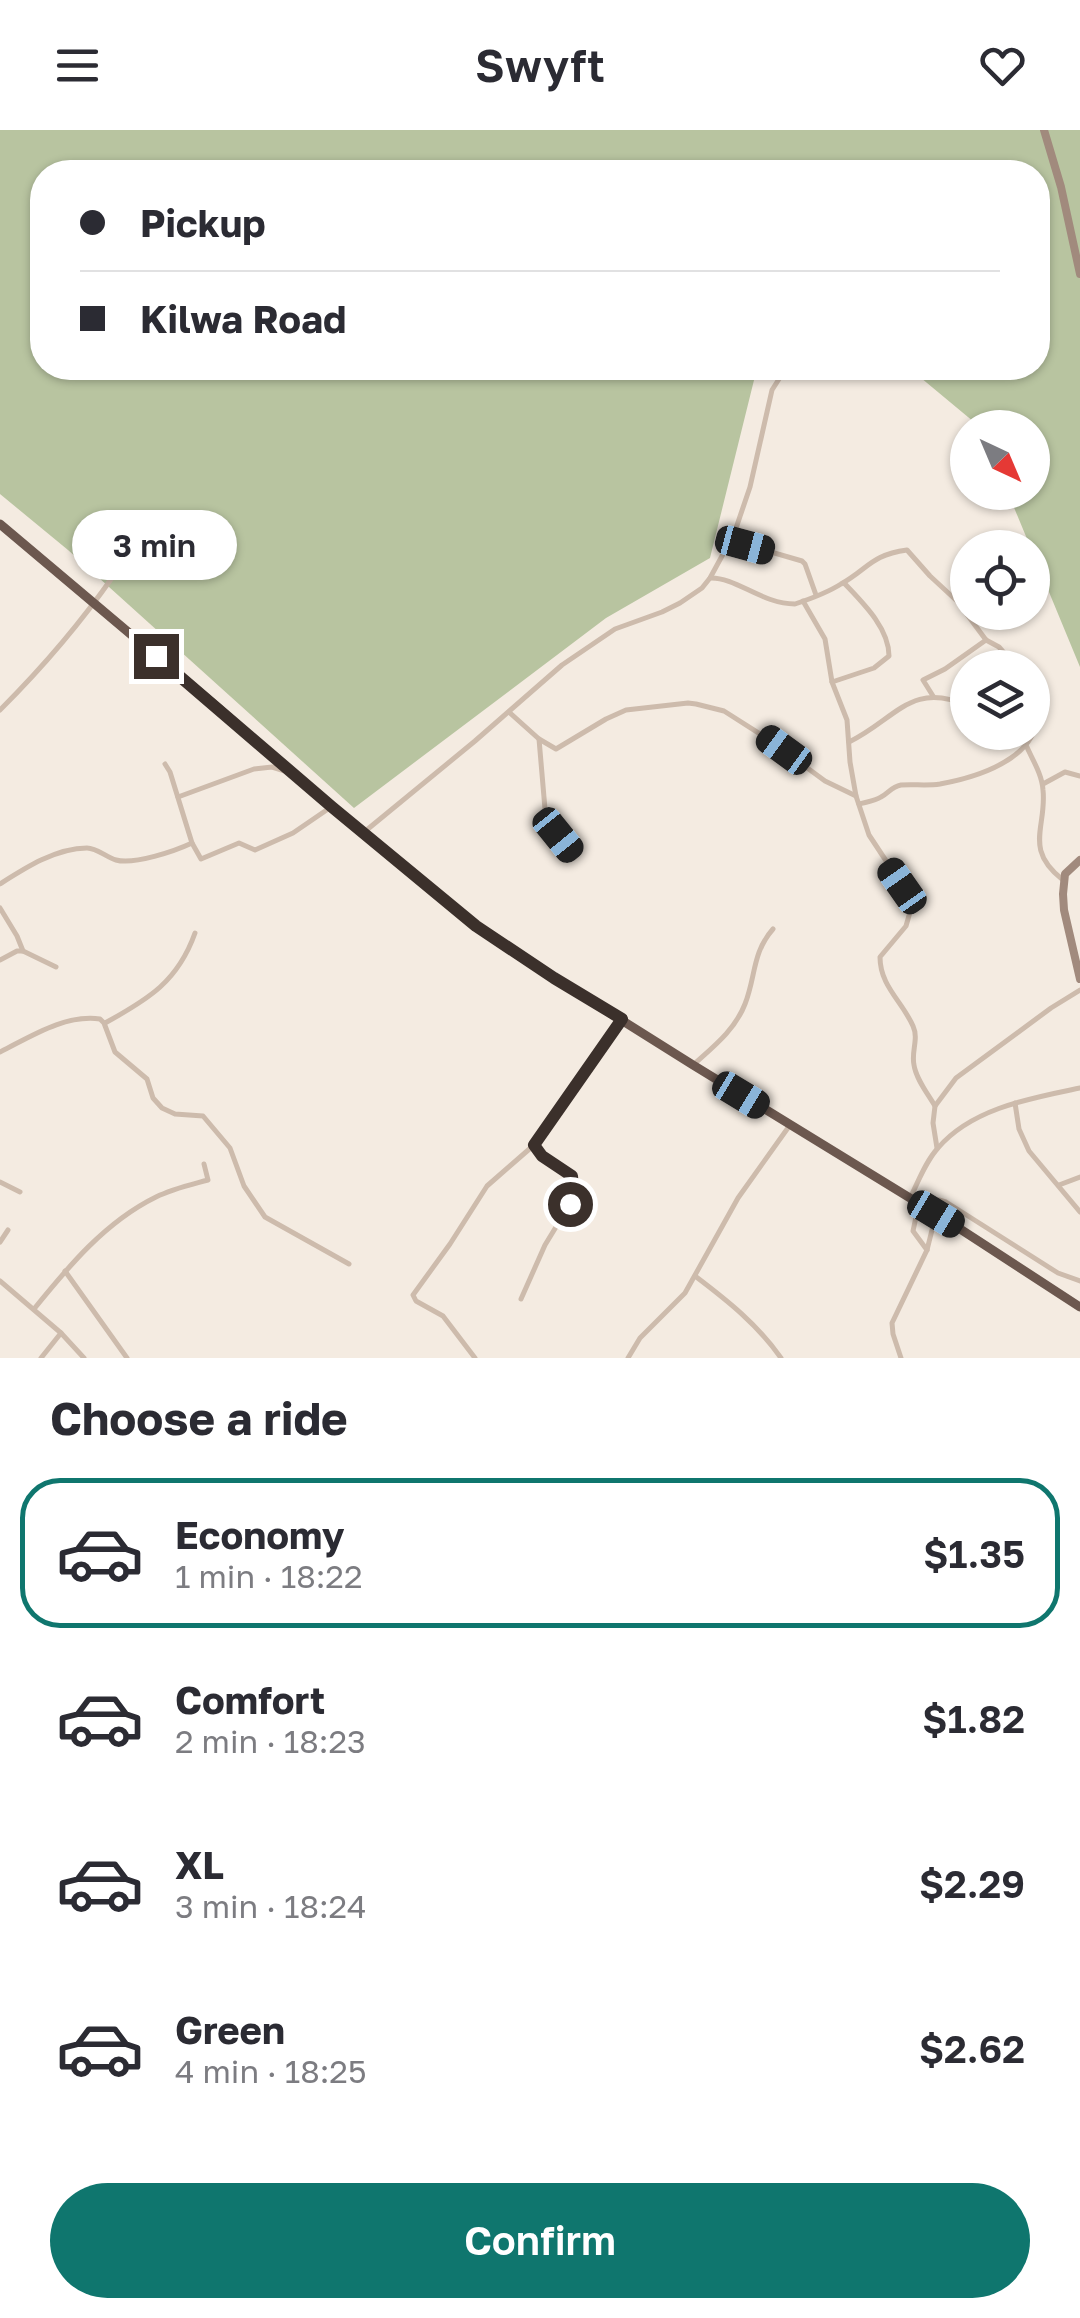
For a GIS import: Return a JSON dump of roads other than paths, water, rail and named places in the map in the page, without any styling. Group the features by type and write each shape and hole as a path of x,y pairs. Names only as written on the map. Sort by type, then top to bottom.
{"highway":[{"path":"0,524 476,926 1080,1307"}],"main road":[{"path":"1044,130 1080,274"},
{"path":"1080,860 1066,870 1064,880 1064,910 1080,979"}],"street":[{"path":"363,833 590,645 622,626 680,604 697,593 710,578 730,540 750,487 772,390 778,380"},
{"path":"730,540 802,561 816,596"},
{"path":"710,578 727,580 756,596 786,604 844,583 883,555 907,550 957,601 986,640 1002,650"},
{"path":"0,710 59,647 114,576"},
{"path":"832,682 874,668 890,656 884,633 844,583"},
{"path":"803,601 826,639 832,682 847,720 856,796 873,844 912,906 906,926 880,957 880,966 884,982 916,1032 914,1069 935,1106 937,1148"},
{"path":"932,696 923,680 986,640"},
{"path":"849,742 894,711 932,696 950,699"},
{"path":"508,712 556,749 626,710 696,704 724,711 826,782 856,796"},
{"path":"539,739 546,810 574,856"},
{"path":"859,804 881,798 898,786 942,784 985,770 1012,759 1021,750"},
{"path":"1028,750 1043,784 1040,843 1050,870 1064,880"},
{"path":"165,764 192,843 202,859 239,844 256,850 293,833 332,807"},
{"path":"178,797 261,768 296,774"},
{"path":"1043,784 1065,772 1080,776"},
{"path":"0,884 40,860 70,851 92,848 121,861 163,855 192,843"},
{"path":"0,908 23,951"},
{"path":"692,1065 736,1021 748,996 760,946 774,929"},
{"path":"104,1023 160,988 184,960 196,933"},
{"path":"0,960 23,951 56,967"},
{"path":"935,1106 961,1073 1080,990"},
{"path":"0,1052 52,1026 96,1018 104,1023 115,1052 147,1079 153,1098 162,1108 175,1114 202,1116 230,1148 244,1186 265,1217 349,1264"},
{"path":"474,1358 443,1316 412,1296 494,1178 534,1145 622,1019"},
{"path":"926,1250 913,1231 916,1217 912,1200 937,1148 972,1121 1015,1104 1080,1088"},
{"path":"1015,1104 1019,1130 1029,1151 1080,1212"},
{"path":"628,1358 640,1338 685,1294 738,1198 790,1125"},
{"path":"521,1299 550,1236 570,1204 573,1188 571,1173 542,1156 534,1145"},
{"path":"34,1310 65,1271 102,1235 142,1205 175,1189 208,1180 204,1164"},
{"path":"1059,1185 1080,1177"},
{"path":"0,1182 20,1192"},
{"path":"912,1200 946,1202 1058,1273 1080,1281"},
{"path":"902,1358 892,1323 926,1250 936,1214"},
{"path":"0,1242 8,1230"},
{"path":"65,1271 127,1358"},
{"path":"695,1276 738,1308 781,1358"},
{"path":"0,1281 61,1332 84,1358"},
{"path":"41,1358 61,1332"}]}
